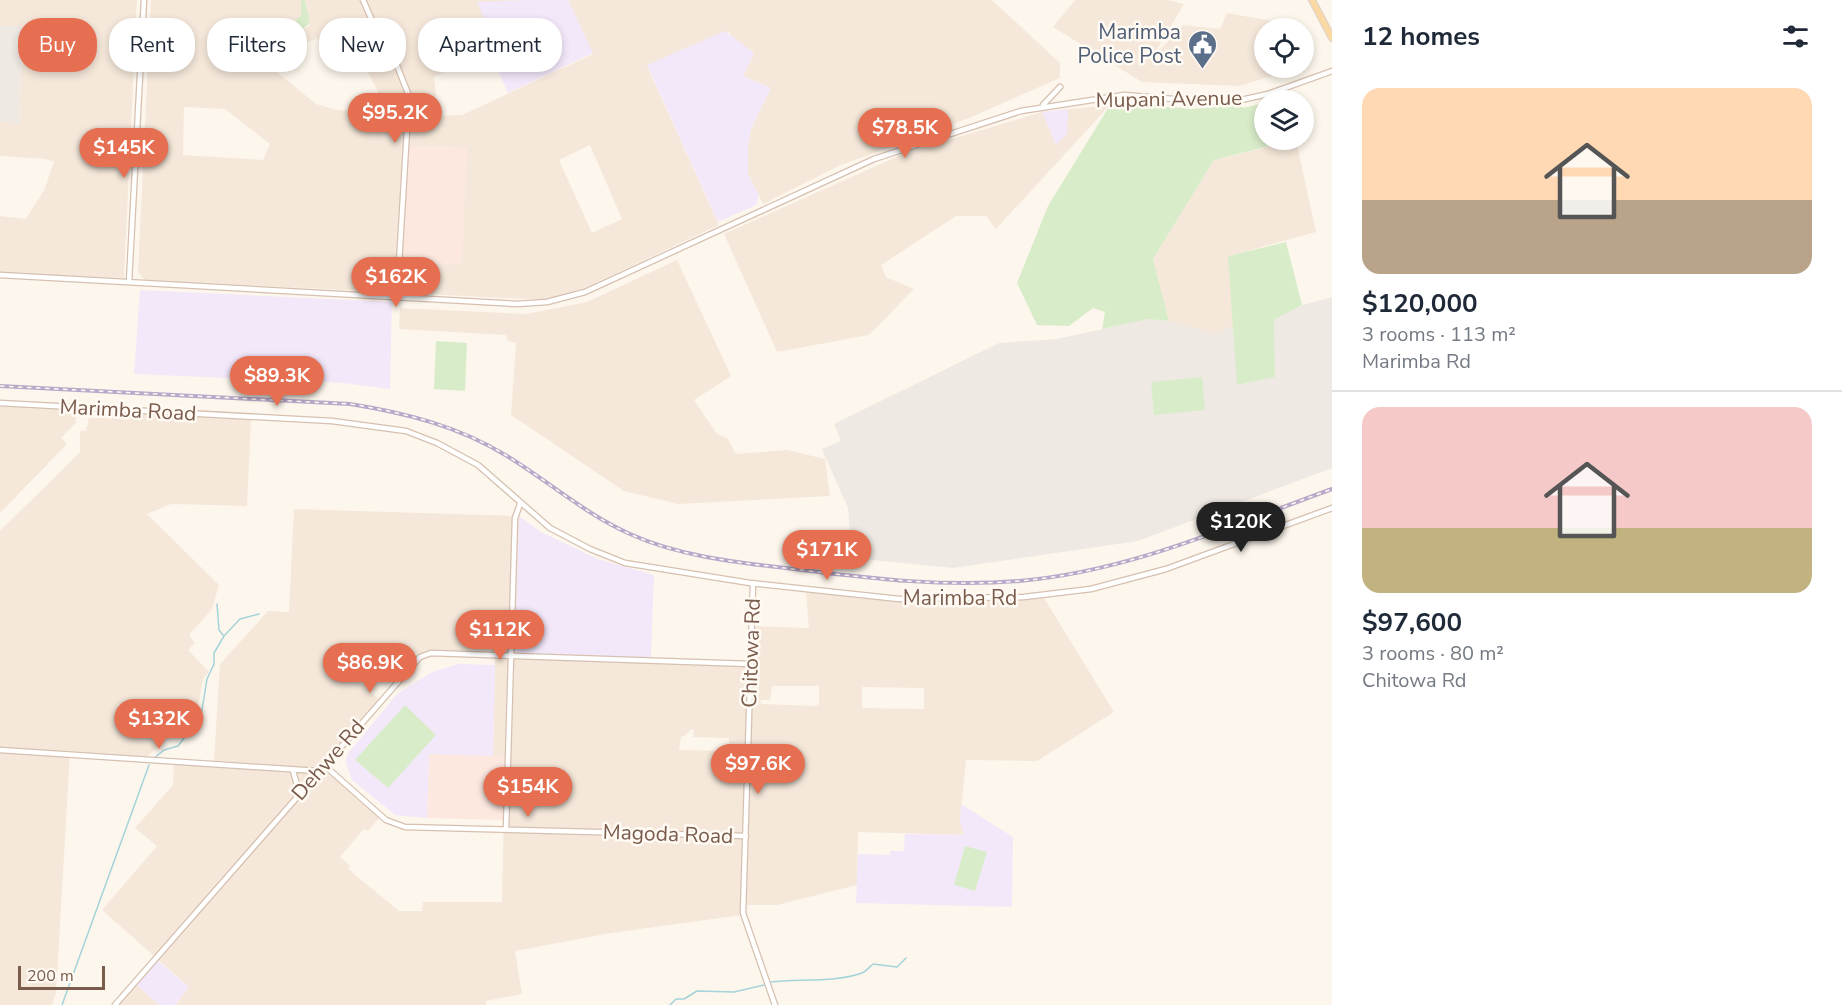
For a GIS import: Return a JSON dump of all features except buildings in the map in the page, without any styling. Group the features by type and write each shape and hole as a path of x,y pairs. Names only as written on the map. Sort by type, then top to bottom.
{"main road":[{"path":"1312,0 1332,38"}],"street":[{"path":"129,282 144,0"},
{"path":"363,0 375,27 396,63 409,96 397,297"},
{"name":"Mupani Avenue","path":"0,275 525,304 570,297 900,148 1041,107 1124,95 1210,102 1240,100 1262,96 1332,71"},
{"path":"1041,107 1060,87"},
{"name":"Marimba Road","path":"0,403 332,421 406,431 437,443 478,465 520,504"},
{"path":"506,829 515,518 520,504"},
{"name":"Marimba Rd","path":"520,504 558,532 590,549 626,563 753,583 860,596 935,600 1064,593 1166,569 1332,508"},
{"name":"Chitowa Rd","path":"753,583 744,920 775,1005"},
{"name":"Dehwe Rd","path":"115,1005 299,792 420,657 431,653 751,664"},
{"path":"0,750 318,771"},
{"name":"Magoda Road","path":"324,765 393,824 405,827 746,836"},
{"path":"293,771 299,792"}],"shaded area":[{"path":"0,0 137,0 136,18 109,18 109,72 134,72 124,278 0,273 0,216 26,219 44,190 54,162 46,159 0,156 0,122 19,123 21,72 97,72 97,18 18,18 18,28 0,26"},
{"path":"151,0 301,0 301,15 298,18 207,18 207,72 279,72 316,104 337,110 374,113 378,110 378,92 368,72 406,72 406,18 319,18 319,42 317,38 307,43 307,27 310,23 305,0 526,0 515,18 418,18 418,72 445,72 434,77 438,116 462,115 554,72 562,72 562,68 593,54 568,0 992,0 1060,63 1060,78 969,118 841,165 763,204 748,174 748,146 751,129 771,88 743,76 754,53 732,38 729,32 647,66 719,225 584,288 546,300 145,280 138,272 148,72 195,72 195,18 150,18","holes":["184,107 225,109 270,144 263,160 183,155","590,145 622,219 592,233 559,160"]},
{"path":"568,0 593,53 562,68 562,18 484,18 477,2"},
{"path":"1075,0 1168,0 1184,4 1150,61 1183,25 1220,29 1227,13 1255,18 1254,78 1266,78 1239,86 1142,82 1053,27"},
{"path":"0,26 18,27 18,72 21,72 19,123 0,122"},
{"path":"725,31 754,53 743,76 771,88 751,129 748,146 748,174 759,196 756,205 718,222 647,65"},
{"path":"499,72 553,72 508,93"},
{"path":"1110,105 996,229 986,216 956,216 881,265 886,277 914,289 869,335 777,352 724,234 905,153 1042,112"},
{"path":"1068,109 1067,134 1056,145 1042,112"},
{"path":"409,146 467,147 462,263 458,265 403,262"},
{"path":"1255,150 1298,150 1316,232 1229,256 1235,326 1214,334 1169,321 1153,259 1214,160"},
{"path":"677,260 731,376 694,400 717,434 727,438 736,454 787,450 825,459 830,496 678,504 624,491 511,415 516,343 508,341 506,335 399,329 400,308 526,314 587,302"},
{"path":"140,290 392,302 390,389 343,383 134,374"},
{"path":"1332,297 1332,468 1138,541 953,568 852,558 848,508 822,449 841,441 834,424 999,343 1057,339 1148,319 1169,321 1214,334 1235,326 1237,385 1274,377 1274,320 1302,305"},
{"path":"0,405 74,409 76,423 61,438 67,444 0,513"},
{"path":"97,410 251,419 247,506 171,504 147,514 219,585 212,609 189,635 195,643 188,650 209,672 203,679 198,707 147,757 70,752 56,993 52,1005 0,1005 0,531 80,452 80,431 86,431 89,418 96,418"},
{"path":"294,509 519,516 515,655 749,662 750,626 809,628 806,592 932,602 1044,598 1114,712 1037,761 966,760 960,821 965,835 858,832 857,885 777,905 742,905 742,915 611,933 515,951 522,994 486,1001 486,1005 175,1005 189,987 102,910 157,846 135,828 173,785 174,759 214,761 220,664 268,611 289,612","holes":["413,653 495,659 493,756 505,757 502,902 423,902 422,911 399,911 348,869 350,866 340,857 364,829 368,831 383,814 330,766 384,703 353,678 353,669 396,670","772,686 819,686 819,704 815,706 761,704 760,700 770,700","862,687 924,688 924,709 862,708","691,729 694,730 693,737 729,738 729,751 679,750 681,737"]},
{"path":"519,516 541,532 598,559 654,575 651,659 515,655"},
{"path":"459,664 495,665 493,756 429,754 427,818 395,815 352,780 346,763 347,755 397,694 432,672"},
{"path":"429,754 505,756 504,820 427,818"},
{"path":"961,804 1013,837 1012,907 856,903 858,854 890,855 890,851 904,851 905,834 964,835 960,821"},
{"path":"157,960 189,987 175,1005 159,1005 136,984"},
{"path":"136,984 159,1005 119,1005"}],"green space":[{"path":"301,0 305,0 310,23 307,25 307,18 298,18 301,15"},
{"path":"1134,103 1191,109 1241,105 1243,108 1254,105 1254,150 1214,160 1153,259 1169,321 1148,319 1102,329 1105,312 1093,308 1069,326 1037,325 1017,283 1048,206 1110,105"},
{"path":"1286,242 1302,305 1274,320 1275,377 1237,385 1228,256"},
{"path":"436,341 467,343 465,391 434,389"},
{"path":"1202,377 1205,410 1154,415 1151,382"},
{"path":"405,705 436,735 388,788 355,760"},
{"path":"965,846 987,852 975,891 954,885"}],"waterway":[{"path":"217,604 219,630 223,635"},
{"path":"153,759 164,750 178,746 201,716 207,679 214,664 214,653 224,636 240,619 259,614"},
{"path":"62,1005 149,765"},
{"path":"771,982 842,978 862,973 873,964 897,967 906,958"},
{"path":"670,1005 676,999 684,999 697,991 734,992 764,985"}],"railway":[{"path":"0,386 350,404 391,412 431,422 470,436 507,456 613,526 671,549 736,562 910,581 991,583 1060,576 1100,568 1178,546 1332,489"}],"place":[{"name":"Marimba Police Post","path":"1202,70"}]}
